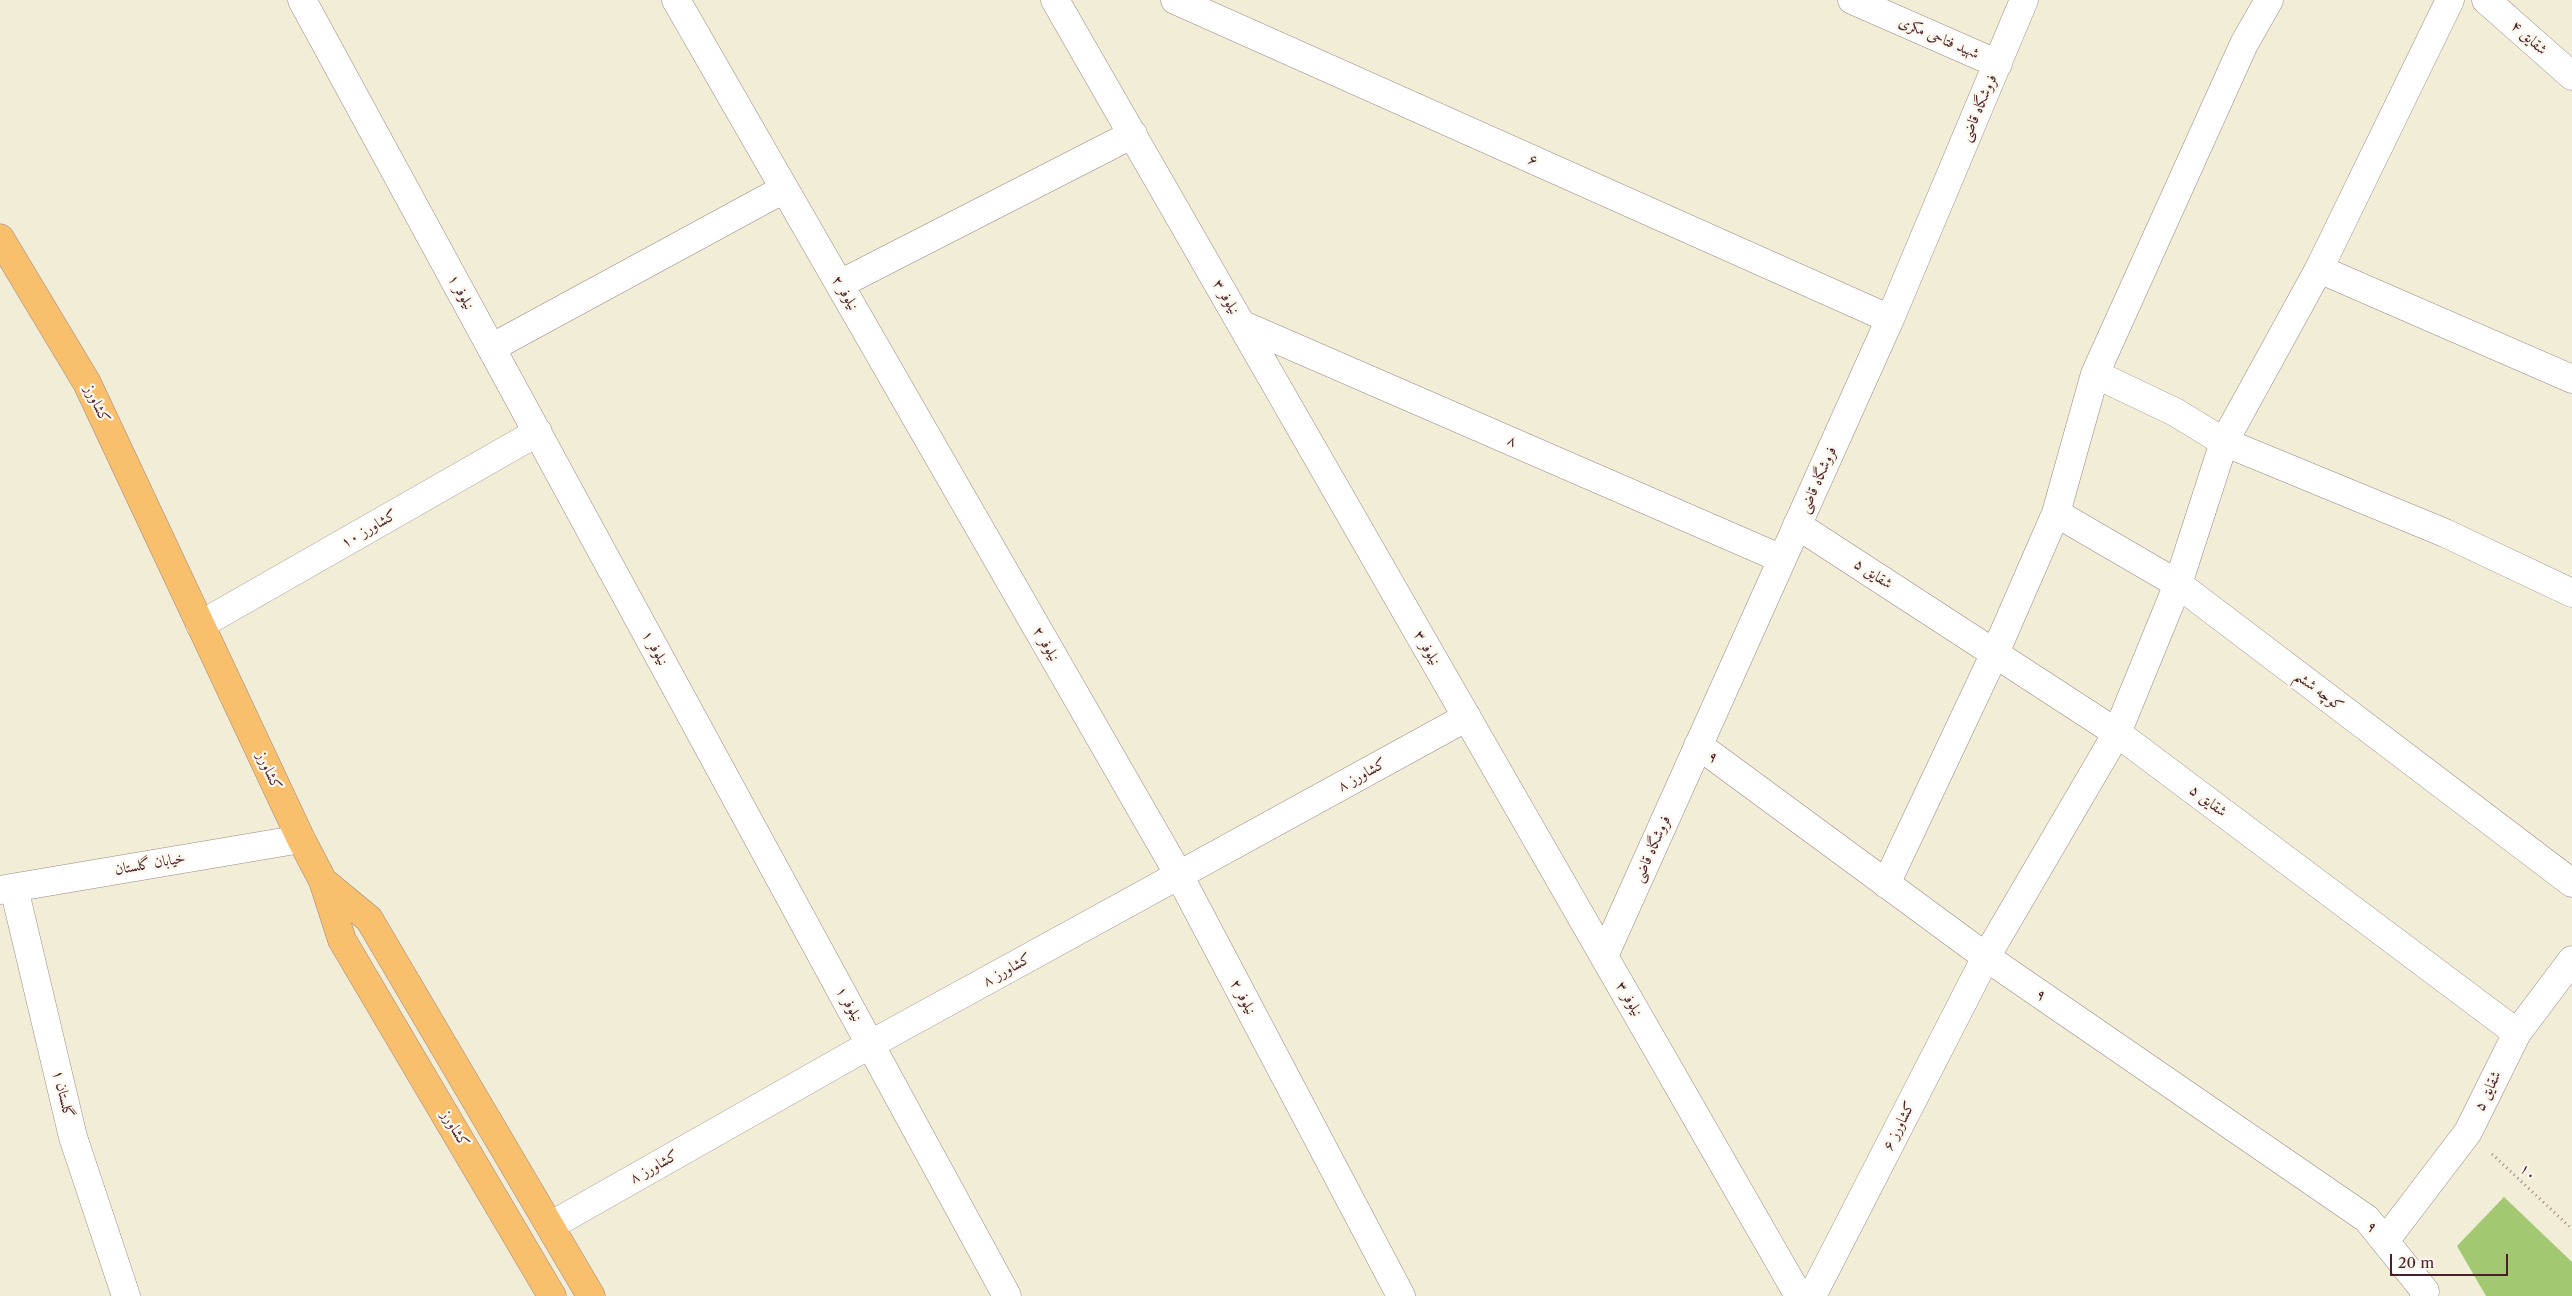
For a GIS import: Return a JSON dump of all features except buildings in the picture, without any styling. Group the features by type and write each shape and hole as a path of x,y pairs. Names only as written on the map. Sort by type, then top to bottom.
{"main road":[{"name":"کشاورز","path":"0,238 87,383 200,625 323,881 342,940 552,1296"},
{"path":"323,881 369,919 591,1296"}],"street":[{"name":"نیلوفر ۱","path":"302,0 1007,1296"},
{"name":"نیلوفر ۲","path":"676,0 1179,875 1401,1296"},
{"name":"نیلوفر ۳","path":"1055,0 1799,1296"},
{"name":"۶","path":"1175,0 1890,319"},
{"name":"شهید فتاحی مکری","path":"1852,0 1998,64"},
{"name":"فروشگاه قاضی","path":"1604,956 1890,319 2024,0"},
{"path":"1886,884 1995,653 2056,513 2095,374 2244,44 2269,0"},
{"name":"کشاورز ۶","path":"1812,1296 1986,957 2117,733 2178,584 2224,442 2319,269 2450,0"},
{"name":"شقایق ۴","path":"2486,0 2572,76"},
{"path":"840,284 1133,134"},
{"path":"491,348 784,189"},
{"path":"2319,269 2572,379"},
{"name":"۸","path":"1241,324 1782,559"},
{"path":"2095,374 2175,412 2224,442 2445,534 2572,593"},
{"name":"کشاورز ۱۰","path":"200,625 538,432"},
{"name":"کوچه ششم","path":"2056,513 2178,584 2572,883"},
{"name":"شقایق ۵","path":"1797,525 2117,733 2516,1033 2468,1132 2385,1241"},
{"name":"کشاورز ۸","path":"550,1226 871,1044 1467,717"},
{"name":"۹","path":"1698,745 1986,957 2367,1219 2425,1291 2424,1296"},
{"name":"خیابان گلستان","path":"7,889 301,838"},
{"name":"گلستان ۱","path":"7,889 73,1137 126,1296"},
{"path":"2516,1033 2572,960"}],"path":[{"name":"۱۰","path":"2468,1132 2572,1229"}],"green space":[{"path":"2504,1197 2572,1262 2572,1296 2486,1296 2457,1246"}]}
